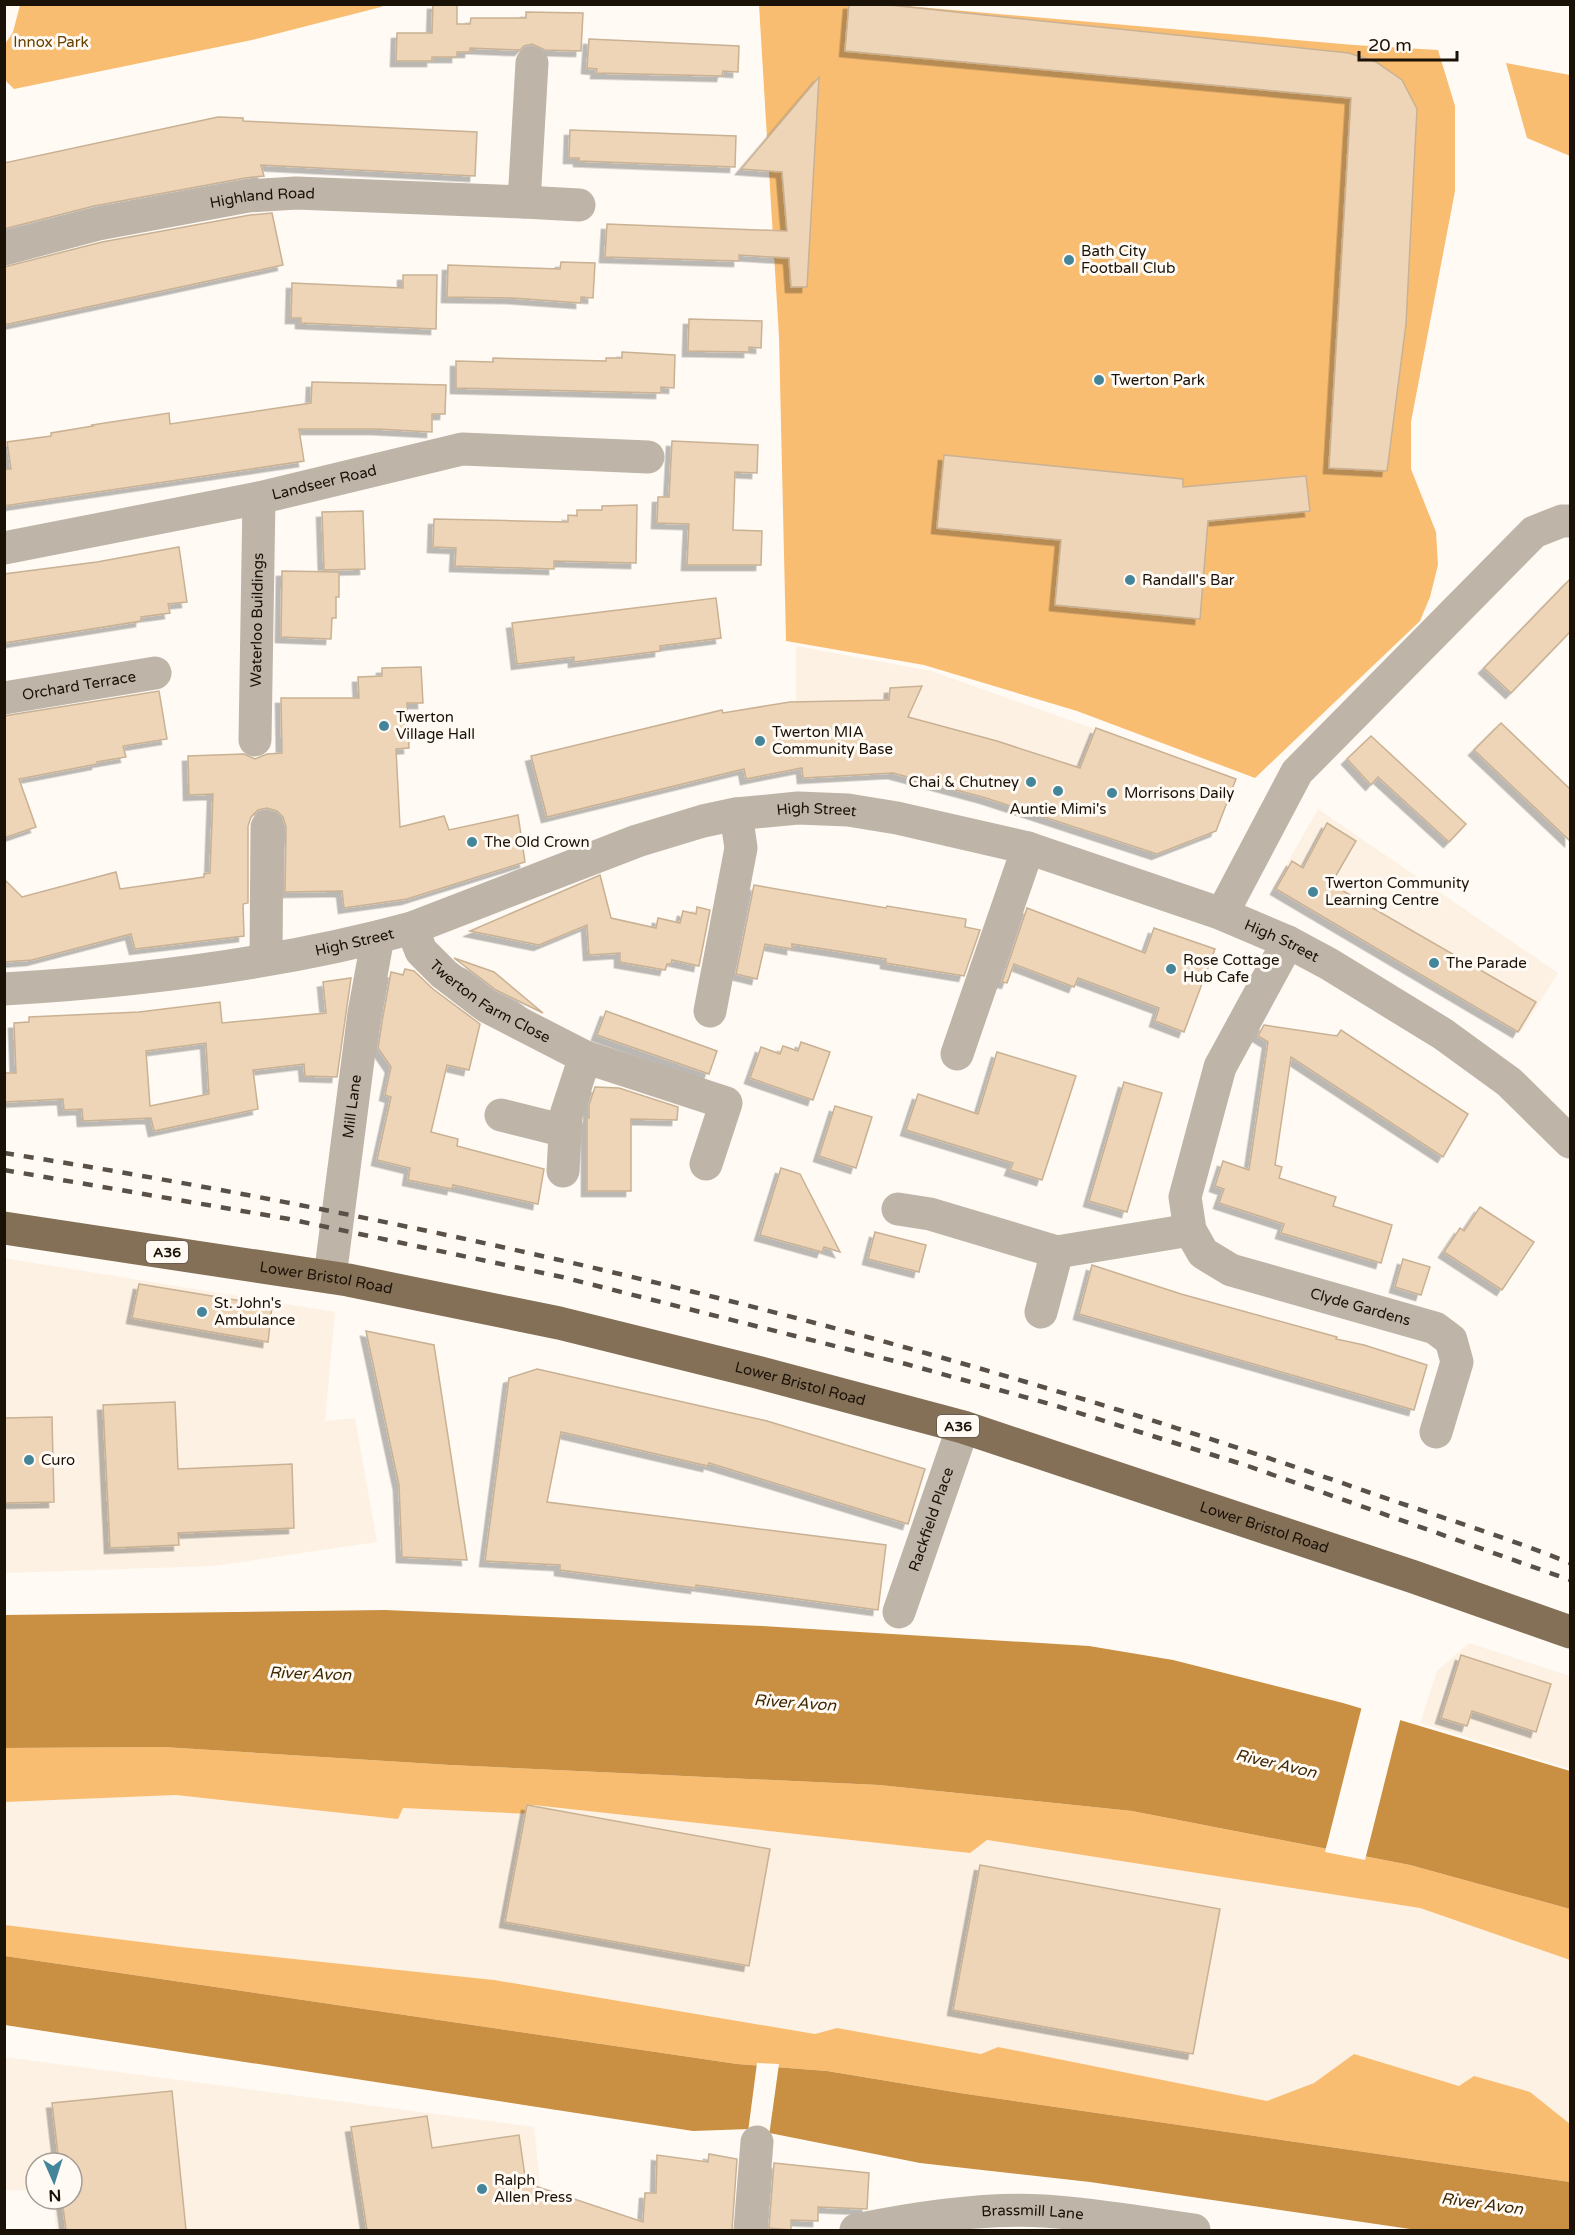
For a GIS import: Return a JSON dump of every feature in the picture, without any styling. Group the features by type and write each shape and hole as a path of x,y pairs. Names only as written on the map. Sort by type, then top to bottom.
{"highway":[{"name":"Lower Bristol Road","path":"4,1228 330,1276 559,1323 757,1372 963,1427 1414,1577 1570,1632"}],"street":[{"path":"524,202 532,63"},
{"name":"Highland Road","path":"4,249 98,224 248,196 297,194 579,205"},
{"name":"Landseer Road","path":"4,548 259,498 462,449 648,457"},
{"name":"Waterloo Buildings","path":"255,740 259,498"},
{"path":"1222,914 1297,772 1534,532 1566,521"},
{"name":"Orchard Terrace","path":"4,698 155,673"},
{"name":"High Street","path":"4,989 71,986 141,978 266,959 378,937 412,928 637,841 703,821 735,814 798,808 848,810 897,818 1028,848 1222,914 1288,942 1329,964 1443,1034 1509,1082 1570,1142"},
{"path":"710,1011 741,848 735,814"},
{"path":"266,959 267,827"},
{"path":"957,1054 1028,848"},
{"name":"Twerton Farm Close","path":"412,928 421,951 444,974 486,1006 585,1057 726,1103 706,1164"},
{"name":"Mill Lane","path":"330,1276 364,1013 378,937"},
{"name":"Clyde Gardens","path":"1288,942 1220,1067 1185,1197 1190,1230 1203,1252 1231,1270 1435,1328 1452,1340 1457,1362 1436,1432"},
{"path":"563,1171 566,1115 585,1057"},
{"path":"501,1115 565,1131"},
{"path":"898,1209 930,1214 1057,1252 1190,1230"},
{"path":"1041,1312 1057,1252"},
{"name":"Rackfield Place","path":"898,1612 963,1427"},
{"path":"750,2230 758,2142"},
{"name":"Brassmill Lane","path":"856,2230 907,2225 987,2212 1042,2210 1194,2230"}],"shaded area":[{"path":"796,646 931,671 1236,779 1216,831 1157,853 982,797 893,773 803,778 796,702"},
{"path":"1318,809 1558,973 1520,1033 1273,888"},
{"path":"4,1258 335,1312 325,1421 355,1418 377,1542 213,1566 5,1573"},
{"path":"1469,1643 1570,1676 1570,1769 1420,1723 1437,1671"},
{"path":"176,1795 530,1814 533,1805 970,1853 987,1840 1420,1908 1570,1960 1570,2124 1459,2086 1354,2054 1314,2083 1267,2101 998,2047 981,2054 837,2028 815,2034 494,1980 181,1947 5,1925 4,1802"},
{"path":"4,2057 534,2127 545,2230 56,2230 54,2211 84,2211 84,2151 24,2151 24,2191 5,2190"}],"green space":[{"name":"Innox Park","path":"20,4 385,5 252,40 14,89 5,80 5,44 13,32"},
{"name":"Twerton Park","path":"759,5 896,5 1354,45 1438,50 1455,106 1455,191 1411,422 1411,469 1436,532 1438,565 1430,597 1420,621 1255,778 1077,711 924,665 786,641 779,337"},
{"path":"1506,63 1570,75 1570,156 1527,138"},
{"path":"163,1747 450,1765 879,1785 1132,1811 1410,1865 1570,1909 1570,1960 1420,1908 987,1840 970,1853 533,1805 531,1814 403,1808 398,1819 176,1795 5,1802 4,1748"},
{"path":"5,1925 181,1947 494,1980 815,2034 837,2028 981,2054 998,2047 1267,2101 1314,2083 1354,2054 1459,2086 1474,2076 1530,2092 1570,2124 1570,2182 960,2093 827,2071 737,2064 5,1956"}],"water":[{"name":"River Avon","path":"385,1610 762,1626 1089,1646 1173,1660 1343,1703 1570,1771 1570,1909 1410,1865 1132,1811 879,1785 450,1765 163,1747 5,1748 4,1615"},
{"name":"River Avon","path":"5,1956 737,2064 827,2071 960,2093 1570,2182 1570,2230 1417,2230 1090,2182 920,2163 749,2129 693,2131 5,2025"}],"pier":[{"path":"1362,1706 1401,1717 1365,1860 1325,1852"},
{"path":"757,2063 779,2064 769,2136 748,2132"}],"building":[{"path":"433,4 457,4 457,24 470,24 471,18 526,18 526,12 583,13 581,51 545,50 532,44 520,50 470,48 470,52 457,52 457,57 432,57 432,61 396,61 397,33 432,33"},
{"path":"849,4 880,4 1349,53 1376,62 1402,80 1417,109 1406,324 1387,471 1329,468 1351,98 845,51"},
{"path":"589,39 739,46 738,72 723,71 722,76 596,73 597,69 587,68"},
{"path":"819,77 807,287 791,287 789,258 739,255 739,261 605,257 607,224 787,231 782,172 741,169"},
{"path":"218,117 243,118 243,121 477,132 475,176 261,165 264,176 94,206 4,229 4,163"},
{"path":"570,130 736,136 735,167 579,161 579,158 569,158"},
{"path":"272,213 283,265 4,325 4,267 102,242"},
{"path":"561,262 595,263 593,298 581,297 581,303 512,298 447,297 448,265 560,269"},
{"path":"403,275 437,275 436,329 301,323 301,318 291,318 292,283 403,288"},
{"path":"689,319 762,321 761,348 749,347 749,352 688,351"},
{"path":"622,352 675,355 674,388 661,387 661,393 456,388 456,361 493,362 493,358 606,361 606,358 622,358"},
{"path":"312,382 446,385 445,414 432,414 432,432 299,429 304,461 4,506 4,469 11,469 7,442 51,436 51,433 92,425 169,413 170,424 311,403"},
{"path":"672,441 758,445 757,473 735,472 733,530 762,531 761,565 687,565 689,524 657,523 658,497 669,497"},
{"path":"944,455 1183,479 1183,487 1306,476 1310,511 1208,521 1200,619 1055,605 1061,540 937,528"},
{"path":"637,505 636,563 554,561 554,569 455,566 456,548 433,547 434,519 568,522 568,515 577,516 577,510 602,510 602,506"},
{"path":"363,511 365,569 324,570 322,512"},
{"path":"179,547 187,602 168,604 170,613 141,617 141,621 4,643 4,574 97,562"},
{"path":"282,571 339,572 339,597 336,597 336,618 332,618 331,639 281,637"},
{"path":"1570,579 1570,632 1511,693 1484,668"},
{"path":"716,598 721,638 660,646 660,651 574,662 574,657 517,664 512,623"},
{"path":"421,667 423,703 407,703 409,748 396,749 400,827 444,816 449,830 518,815 525,862 407,899 344,908 342,891 285,892 286,827 283,817 277,811 267,808 258,810 251,817 248,826 248,903 243,904 244,936 135,949 131,934 32,960 4,962 4,879 22,897 116,872 120,889 204,877 204,874 210,873 213,794 189,795 188,756 244,754 255,759 267,754 282,753 281,698 359,698 358,677 382,676 382,668"},
{"path":"922,686 908,717 997,741 1080,768 1096,728 1236,779 1216,831 1157,854 986,798 893,773 803,778 802,768 746,779 744,769 547,817 531,756 722,710 723,713 790,702 889,700 890,688"},
{"path":"159,691 167,739 123,746 126,757 19,779 36,827 4,838 4,716"},
{"path":"1501,723 1570,789 1570,841 1474,750"},
{"path":"1371,736 1466,824 1449,842 1378,777 1371,785 1347,759"},
{"name":"The Parade","path":"1327,823 1356,841 1331,884 1536,1002 1518,1032 1276,889 1292,861 1303,868"},
{"path":"600,875 611,918 656,928 658,918 680,923 683,911 696,914 697,907 710,910 699,966 672,960 671,964 667,964 665,970 620,962 620,953 589,955 587,925 539,945 470,931"},
{"path":"754,885 886,908 887,906 966,919 965,927 980,930 964,976 886,963 886,959 837,951 792,944 792,949 765,944 757,979 736,974"},
{"path":"1027,908 1145,953 1154,928 1215,949 1184,1032 1155,1021 1159,1008 1078,978 1074,987 1014,964 1007,983 1002,982"},
{"path":"454,958 494,972 543,1013 496,990"},
{"path":"405,969 414,971 433,989 480,1024 469,1070 447,1065 431,1132 458,1139 457,1146 544,1169 538,1204 453,1185 452,1189 408,1180 410,1168 377,1160 391,1097 385,1095 391,1067 378,1048 391,972 403,975"},
{"path":"351,978 337,1077 305,1076 304,1064 253,1070 258,1109 154,1131 151,1118 83,1121 82,1109 64,1110 63,1099 4,1102 4,1073 16,1073 14,1023 29,1022 29,1017 139,1012 220,1002 222,1023 326,1013 323,982","holes":["206,1043 209,1094 150,1106 146,1051"]},
{"path":"606,1011 717,1051 709,1074 597,1035"},
{"path":"1264,1025 1337,1036 1341,1030 1468,1114 1443,1157 1291,1057 1275,1165 1282,1167 1279,1178 1336,1197 1333,1206 1392,1225 1381,1263 1281,1233 1284,1224 1219,1203 1224,1189 1215,1186 1223,1161 1249,1170 1268,1042 1258,1036"},
{"path":"801,1042 830,1052 813,1100 750,1078 761,1047 780,1054 783,1046 798,1051"},
{"path":"997,1052 1076,1076 1042,1180 1010,1170 1013,1163 906,1130 918,1094 978,1114"},
{"path":"1124,1082 1162,1093 1127,1212 1089,1201"},
{"path":"595,1087 619,1088 678,1107 677,1120 631,1119 631,1191 587,1191 587,1118 589,1118 589,1105"},
{"path":"835,1106 872,1117 856,1168 819,1156"},
{"path":"781,1168 800,1174 840,1252 824,1247 822,1252 760,1235"},
{"path":"1480,1207 1534,1242 1502,1290 1444,1252 1460,1228 1464,1231"},
{"path":"875,1232 926,1245 919,1272 868,1259"},
{"path":"1403,1259 1430,1267 1421,1295 1395,1287"},
{"path":"1092,1265 1181,1294 1337,1337 1336,1339 1364,1345 1427,1365 1414,1410 1079,1314"},
{"name":"St. John's Ambulance","path":"139,1284 272,1306 268,1342 132,1318"},
{"path":"366,1331 434,1345 467,1560 402,1557 399,1485"},
{"path":"537,1369 767,1421 925,1469 908,1524 709,1463 708,1466 561,1432 547,1502 886,1545 878,1610 696,1585 696,1588 560,1570 560,1565 485,1561 509,1378"},
{"path":"175,1402 178,1469 292,1464 294,1528 178,1533 179,1545 110,1548 103,1405"},
{"name":"Curo","path":"52,1417 54,1502 4,1503 4,1418"},
{"path":"1461,1655 1551,1684 1536,1732 1472,1711 1467,1726 1441,1718"},
{"path":"527,1805 770,1849 749,1966 505,1922"},
{"path":"980,1865 1220,1909 1193,2054 953,2010"},
{"path":"172,2091 186,2230 66,2230 64,2211 84,2211 84,2151 58,2151 52,2103"},
{"path":"427,2116 432,2148 519,2135 526,2183 643,2222 645,2193 656,2193 657,2155 708,2162 709,2154 737,2159 732,2230 367,2230 351,2127"},
{"path":"774,2163 869,2173 867,2209 818,2207 818,2221 791,2220 791,2230 769,2228"}],"railway":[{"path":"4,1153 178,1182 351,1215 695,1292 1035,1385 1204,1437 1521,1544 1570,1563"},
{"path":"4,1170 289,1219 562,1277 906,1364 1057,1406 1248,1466 1570,1580"}],"place":[{"name":"Bath City Football Club","path":"1069,260"},
{"name":"Twerton Park","path":"1099,380"},
{"name":"Randall's Bar","path":"1130,580"},
{"name":"Twerton Village Hall","path":"384,726"},
{"name":"Twerton MIA Community Base","path":"760,741"},
{"name":"Chai & Chutney","path":"1031,782"},
{"name":"Auntie Mimi's","path":"1058,791"},
{"name":"Morrisons Daily","path":"1112,793"},
{"name":"The Old Crown","path":"472,842"},
{"name":"Twerton Community Learning Centre","path":"1313,892"},
{"name":"The Parade","path":"1434,963"},
{"name":"Rose Cottage Hub Cafe","path":"1171,969"},
{"name":"St. John's Ambulance","path":"202,1312"},
{"name":"Curo","path":"29,1460"},
{"name":"Ralph Allen Press","path":"482,2189"}]}
